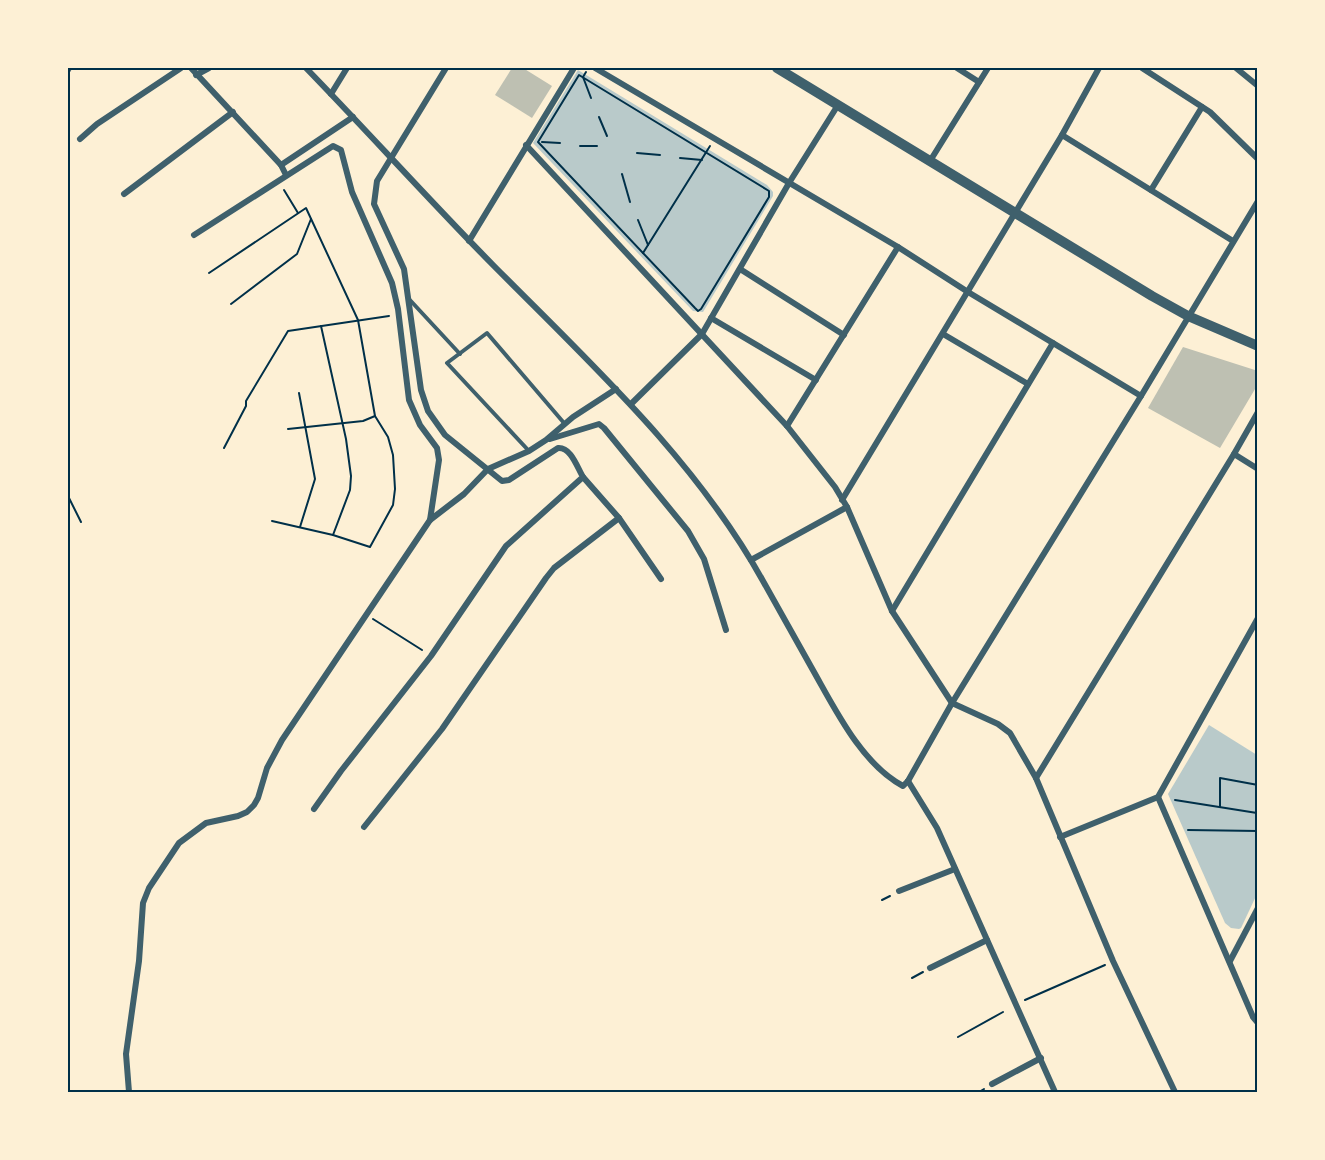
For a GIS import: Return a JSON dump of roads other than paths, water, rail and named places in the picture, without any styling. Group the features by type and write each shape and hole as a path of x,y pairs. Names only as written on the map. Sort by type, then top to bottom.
{"street":[{"path":"80,139 97,124 181,68"},
{"path":"191,68 281,165 286,175"},
{"path":"196,75 209,68"},
{"path":"306,68 469,241 631,404 706,493 752,560 832,704 862,750 903,786 1257,201"},
{"path":"331,93 347,68"},
{"path":"446,68 376,181 374,204 404,269 421,390 428,411 445,435 499,480 506,482 558,448 562,447 567,450 583,477 619,518 661,579"},
{"path":"469,241 525,145 574,68"},
{"path":"595,68 898,247 1141,396"},
{"path":"777,68 1188,316 1257,346"},
{"path":"957,68 979,82"},
{"path":"930,160 988,68"},
{"path":"842,500 1062,135 1099,68"},
{"path":"1142,68 1202,107 1257,159"},
{"path":"1236,68 1257,84"},
{"path":"631,404 702,334 789,183 838,105"},
{"path":"1151,190 1202,107"},
{"path":"124,194 233,112"},
{"path":"281,165 353,117"},
{"path":"1062,135 1233,241"},
{"path":"525,145 788,426 835,487 847,507 892,610 952,703 1005,729 1010,734 1036,778 1113,961 1175,1092"},
{"path":"194,235 333,146 341,150 352,192 392,283 399,314 409,400 420,425 437,448 439,460 430,520"},
{"path":"788,426 898,247"},
{"path":"740,269 844,335"},
{"path":"711,318 816,380"},
{"path":"943,333 1028,384"},
{"path":"892,610 1053,343"},
{"path":"129,1092 126,1054 139,961 143,903 149,888 179,843 206,823 238,816 247,812 254,805 267,768 282,740 430,520 464,494 488,469 529,451 546,440 564,423 616,389"},
{"path":"1036,778 1234,454 1257,412"},
{"path":"546,440 586,426 599,424 604,428 688,531 704,559 726,630"},
{"path":"1234,454 1257,469"},
{"path":"314,809 340,771 431,656 506,546 583,477"},
{"path":"752,560 847,507"},
{"path":"364,827 442,729 554,568 619,518"},
{"path":"1060,837 1158,796 1257,618"},
{"path":"908,781 937,828 1055,1092"},
{"path":"1158,796 1257,1023"},
{"path":"899,891 955,869"},
{"path":"1230,961 1257,908"},
{"path":"930,969 987,940"},
{"path":"992,1084 1041,1058"}],"lane":[{"path":"409,298 460,354"},
{"path":"529,451 447,363 487,333 564,423"}]}
